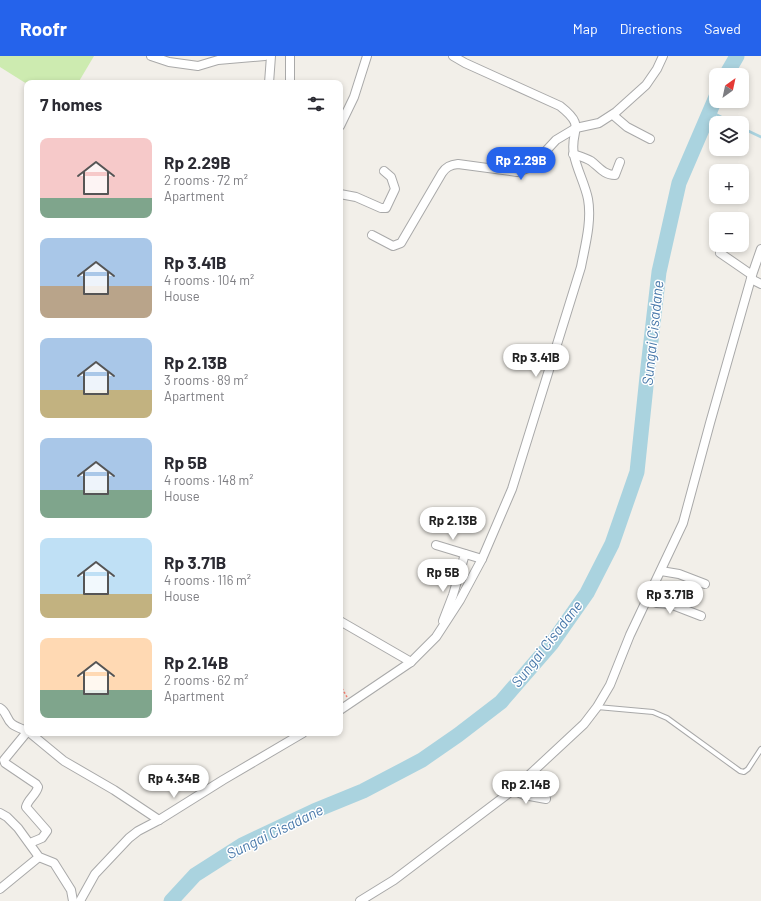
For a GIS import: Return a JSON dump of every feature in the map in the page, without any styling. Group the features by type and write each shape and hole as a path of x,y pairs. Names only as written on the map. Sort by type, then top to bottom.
{"street":[{"path":"151,56 169,62 198,66 218,60 265,56"},
{"path":"269,80 271,56"},
{"path":"290,56 290,80"},
{"path":"343,120 354,97 367,56"},
{"path":"343,708 411,662 436,637 460,600 482,559 512,489 581,267 589,218 588,200 573,154 573,142 576,128 570,114 560,106 465,63 453,56"},
{"path":"372,235 392,246 401,243 446,168 458,164 517,172 524,170 536,162 556,140 576,128 599,123 613,115 646,85 657,70 663,56"},
{"path":"613,115 627,127 650,140"},
{"path":"573,154 590,160 601,171 612,175 615,175 617,172 620,162"},
{"path":"343,195 356,197 381,208 386,208 394,189 391,177 384,171"},
{"path":"360,901 394,880 513,790 584,724 597,707 610,684 646,599 683,524 751,277 761,249"},
{"path":"720,253 761,284"},
{"path":"436,545 482,559"},
{"path":"436,637 453,595 466,554"},
{"path":"661,571 679,574 705,584"},
{"path":"646,599 657,603 670,604 701,616"},
{"path":"343,623 411,662"},
{"path":"0,708 6,713 12,724 24,730"},
{"path":"24,735 4,760 5,763 36,784 38,787 37,792 27,803 26,807 47,832 42,838 30,843"},
{"path":"34,736 64,761 114,790 158,820"},
{"path":"80,901 95,874 129,838 138,831 298,736"},
{"path":"513,790 524,795 546,799"},
{"path":"0,812 18,828 39,857 54,863 71,890 73,901"},
{"path":"0,889 39,857"}],"lane":[{"path":"597,707 659,713 740,771 744,772 748,769 761,749"}],"path":[{"path":"343,689 349,704"}],"green space":[{"path":"0,56 94,56 80,80 24,80 24,82 0,67"}],"waterway":[{"name":"Sungai Cisadane","path":"730,68 737,56"},
{"name":"Sungai Cisadane","path":"171,901 195,875 242,845 314,811 363,791 422,760 458,735 501,702 552,643 587,593 612,544 637,472 659,272 679,183 711,108"},
{"path":"710,111 720,116"},
{"path":"749,131 761,137"}]}
